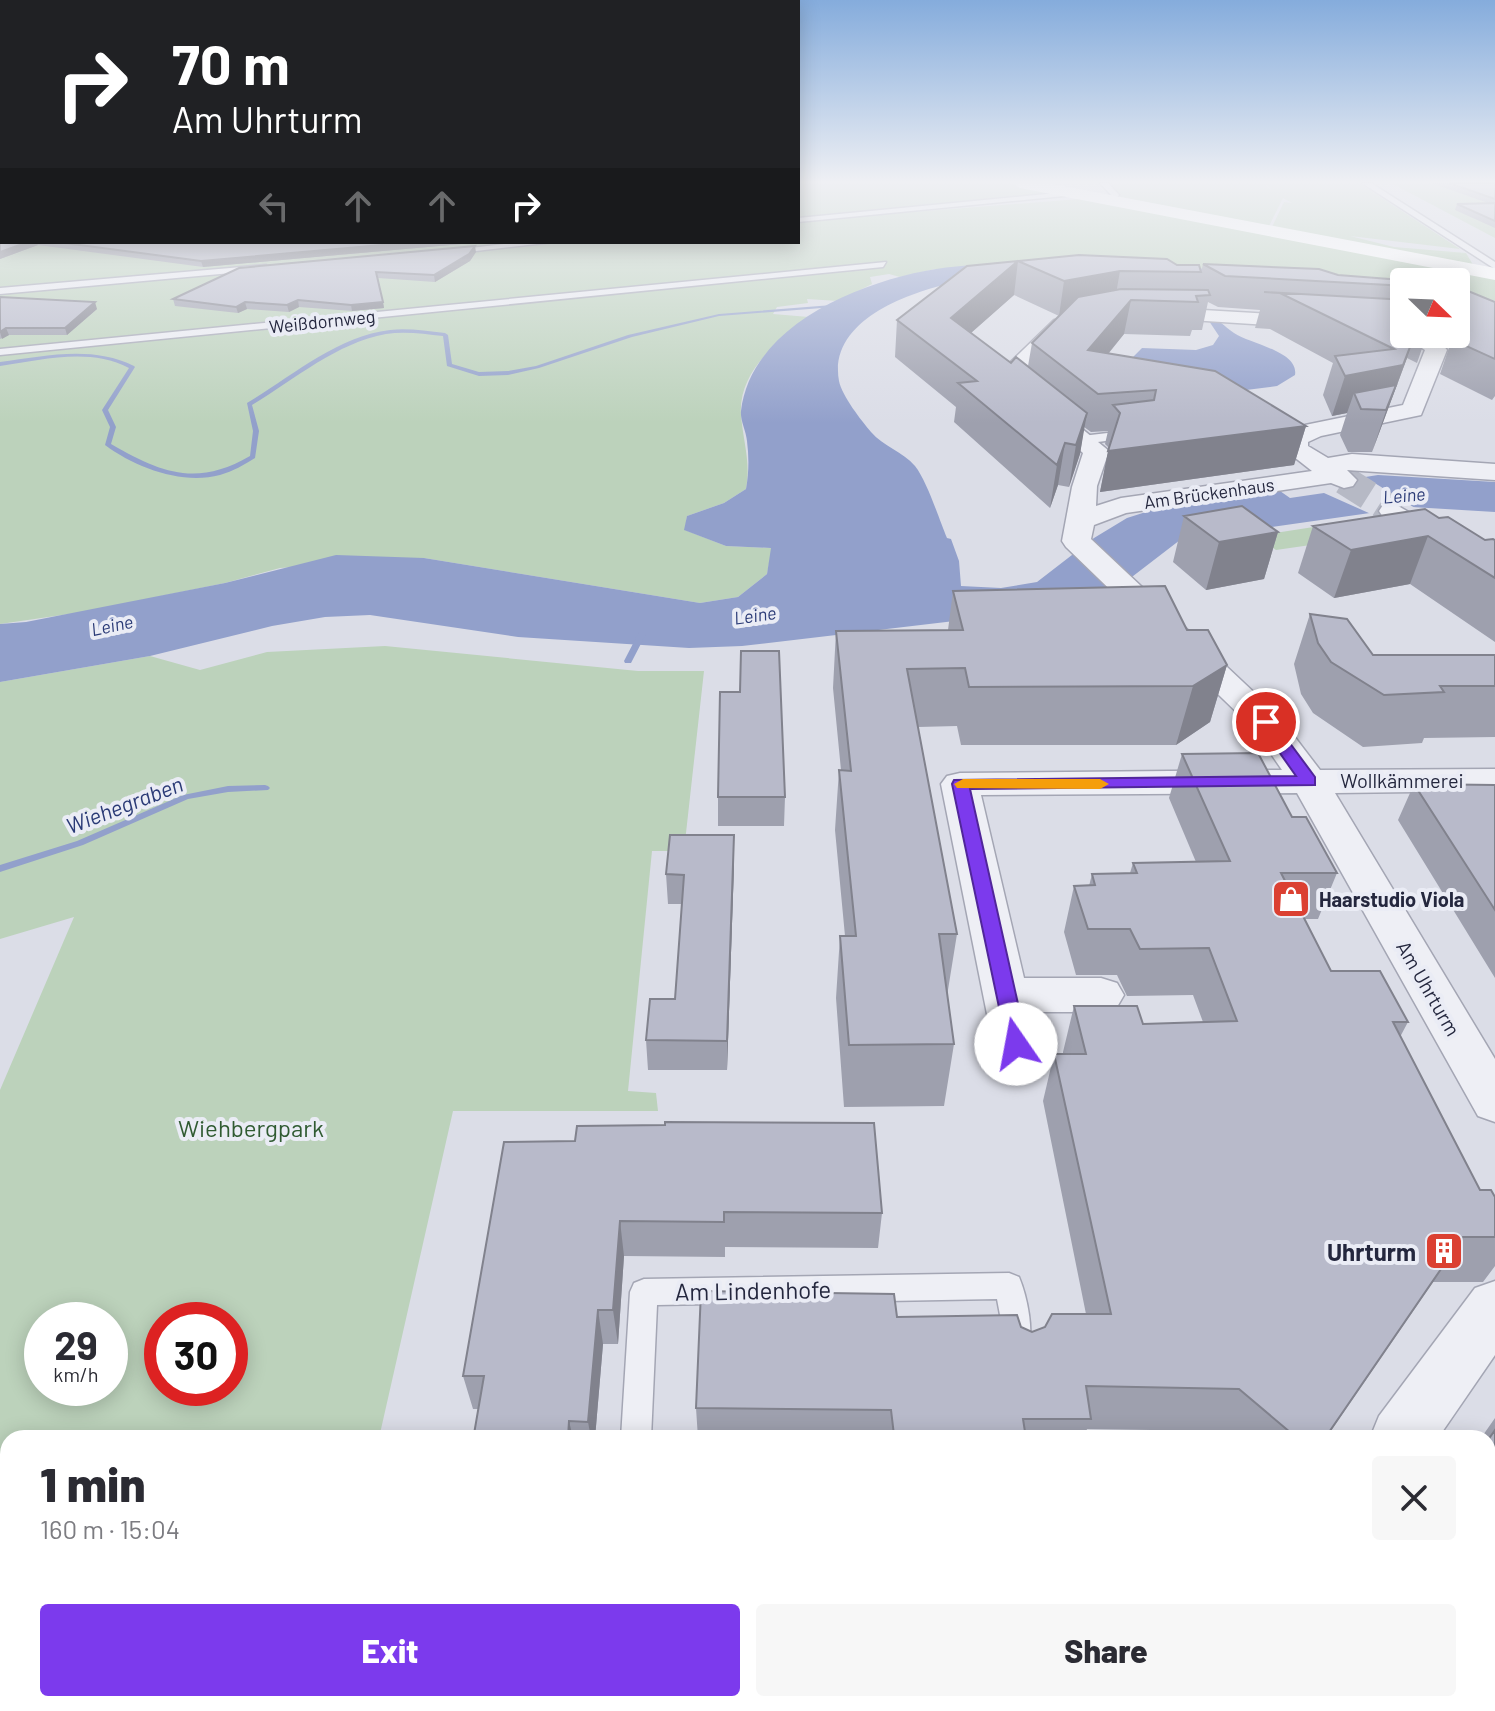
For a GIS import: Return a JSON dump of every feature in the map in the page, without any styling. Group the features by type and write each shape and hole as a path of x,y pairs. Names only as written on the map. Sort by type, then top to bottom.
{"street":[{"path":"1441,263 1495,274"},
{"path":"1126,312 1390,328"},
{"path":"1080,530 1081,504 1096,451 1006,377 1061,324 1100,316"},
{"path":"1334,474 1296,449 1296,439 1314,430 1413,410 1434,348"},
{"name":"Am Brückenhaus","path":"1080,530 1121,506 1334,474 1352,462 1495,472"},
{"path":"1393,511 1495,575"},
{"name":"Am Uhrturm","path":"1080,530 1125,587 1266,722 1309,781 1495,1102"},
{"name":"Wollkämmerei","path":"1309,781 1495,780"},
{"path":"1016,1044 960,784 1309,781"},
{"path":"1005,995 1101,995"},
{"path":"1407,1430 1495,1307"}],"lane":[{"name":"Weißdornweg","path":"0,352 883,264"},
{"path":"0,291 274,266"},
{"path":"1082,440 1141,433"},
{"name":"Am Lindenhofe","path":"636,1430 644,1292 1009,1286 1020,1358"}],"green space":[{"path":"0,263 1411,263 1438,268 1390,268 1390,280 935,269 900,277 889,274 870,277 872,284 838,301 807,299 808,303 777,307 773,314 809,317 763,358 746,384 741,415 747,461 746,489 724,503 687,516 685,530 726,546 772,548 767,574 738,597 700,603 424,558 280,568 225,583 83,612 0,624"},
{"path":"1449,263 1472,263 1475,268"},
{"path":"1470,274 1495,279 1495,301 1470,295"},
{"path":"1346,522 1366,537 1276,550 1256,536"},
{"name":"Wiehbergpark","path":"385,646 638,671 704,671 684,851 652,851 628,1091 656,1093 658,1111 453,1111 381,1430 0,1430 0,1090 74,917 0,939 0,682 150,656 200,670 267,652"}],"water":[{"name":"Leine","path":"1021,263 1215,269 1333,278 952,283 894,303 858,326 846,342 839,360 841,387 852,408 871,432 915,466 947,538 951,539 959,561 961,586 1001,588 1037,582 1094,538 1127,518 1149,511 1378,475 1495,482 1495,512 1412,507 1180,540 1111,593 1082,606 742,646 689,648 518,637 370,615 325,617 272,626 150,656 0,682 0,624 26,622 225,583 336,555 424,558 700,603 738,597 767,574 771,548 726,546 684,530 687,516 724,503 746,489 748,453 741,411 749,381 765,354 787,331 814,312 875,284 936,269"},
{"path":"1207,318 1218,321 1241,337 1282,354 1294,367 1295,375 1277,386 1214,394 1130,360 1142,348 1196,350 1213,345 1219,336"}],"pier":[{"path":"1365,477 1415,508 1371,514 1324,493 1290,498 1280,491"}],"building":[{"path":"294,263 454,263 434,275 376,272 383,302 351,305 298,300 287,305 245,302 236,307 173,299 239,268"},
{"path":"1016,263 951,318 1011,363 1016,357 1087,413 1076,445 1065,443 1057,465 958,383 977,381 897,320 967,266"},
{"path":"1022,263 1173,263 1199,265 1201,272 1120,271 1064,281"},
{"path":"1203,264 1319,269 1338,275 1390,279 1390,285 1389,285 1225,276"},
{"path":"1121,289 1208,290 1210,295 1196,296 1198,302 1131,300 1088,350 1215,371 1306,426 1108,451 1120,413 1113,405 1154,400 1156,390 1098,394 1032,343 1078,297"},
{"path":"1264,292 1390,299 1390,347 1280,293"},
{"path":"1470,292 1495,302 1495,359 1470,348"},
{"path":"0,297 95,302 65,328 6,328 0,332"},
{"path":"1410,348 1403,365 1345,376 1335,356"},
{"path":"1396,385 1386,410 1361,409 1354,393"},
{"path":"1242,506 1278,532 1219,542 1184,516"},
{"path":"1425,509 1439,518 1448,517 1485,540 1495,540 1495,578 1428,536 1351,550 1313,526"},
{"path":"1165,586 1187,630 1208,630 1227,665 1193,686 969,687 965,668 907,669 957,934 939,934 954,1044 849,1045 840,936 856,936 839,770 851,771 836,631 963,630 953,591"},
{"path":"1310,614 1347,619 1373,655 1495,655 1495,686 1440,686 1444,692 1384,695 1331,662 1318,643"},
{"path":"741,651 779,651 785,797 718,797 720,692 740,692"},
{"path":"1258,753 1292,817 1306,817 1337,873 1281,873 1331,971 1380,971 1408,1022 1393,1022 1480,1190 1491,1190 1495,1197 1495,1237 1463,1237 1330,1430 1288,1430 1239,1389 1086,1386 1091,1419 1023,1419 1025,1430 893,1430 891,1410 696,1408 701,1291 894,1294 897,1317 1017,1315 1021,1327 1032,1332 1045,1327 1052,1314 1111,1314 1054,1054 1086,1054 1074,1006 1137,1006 1143,1024 1237,1021 1209,948 1140,949 1130,929 1088,929 1074,886 1095,885 1092,874 1137,873 1133,863 1230,861 1182,754"},
{"path":"1414,784 1495,785 1495,910"},
{"path":"670,835 734,835 727,1041 646,1040 650,999 675,999 684,875 666,874"},
{"path":"665,1122 874,1123 882,1213 724,1212 724,1222 620,1221 613,1310 598,1310 588,1422 569,1421 568,1430 475,1430 484,1376 463,1376 504,1142 575,1141 577,1126 665,1125"}],"waterway":[{"path":"0,364 85,355 103,356 132,367 105,410 113,427 108,445 143,464 179,475 198,476 235,468 253,457 256,431 249,404 319,360 363,338 388,332 414,331 445,335 449,365 479,374 508,373 537,367 630,336 719,315 845,305"},
{"name":"Wiehegraben","path":"628,661 642,634"},
{"name":"Wiehegraben","path":"0,869 80,843 186,797 228,789 265,788"}],"tunnel":[{"path":"1344,480 1393,511"}],"slow traffic":[{"path":"963,784 1100,784"}],"place":[{"name":"Haarstudio Viola","path":"1291,899"},
{"name":"Uhrturm","path":"1444,1251"}],"route":[{"path":"1016,1044 960,784 1309,781 1266,722"}]}
